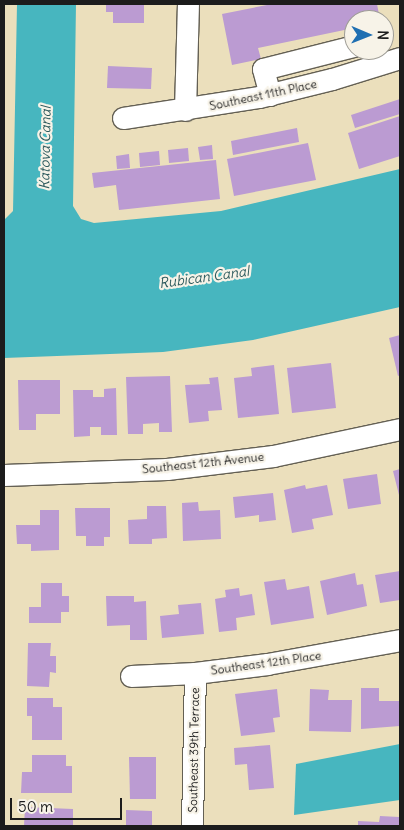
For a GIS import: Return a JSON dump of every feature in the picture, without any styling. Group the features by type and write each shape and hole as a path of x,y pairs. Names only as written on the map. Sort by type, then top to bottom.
{"street":[{"path":"185,110 188,4"},
{"path":"270,95 263,69 344,48"},
{"path":"318,55 324,82"},
{"name":"Southeast 11th Place","path":"123,118 185,110 270,95 324,82 363,60"},
{"name":"Southeast 12th Avenue","path":"4,475 167,469 273,456 400,429"},
{"name":"Southeast 12th Place","path":"131,676 195,673 327,655 400,640"},
{"name":"Southeast 39th Terrace","path":"192,826 195,673"}],"water":[{"path":"17,4 76,4 73,206 81,219 94,223 221,211 400,169 400,307 253,340 163,352 4,358 4,220 13,211"},
{"path":"400,744 400,800 294,815 296,764"}],"building":[{"path":"106,4 144,4 144,23 113,23 113,12 106,12"},
{"path":"272,4 377,4 378,10 344,10 344,30 258,48 261,59 232,65 222,14"},
{"path":"108,66 152,68 151,89 107,88"},
{"path":"400,99 400,114 355,128 351,115"},
{"path":"400,116 400,156 359,169 348,133"},
{"path":"297,128 299,142 233,155 231,141"},
{"path":"308,143 316,180 234,196 227,159"},
{"path":"212,145 213,159 200,160 198,147"},
{"path":"188,148 189,161 169,163 168,150"},
{"path":"159,151 160,165 140,167 139,153"},
{"path":"129,154 130,168 117,169 116,156"},
{"path":"216,160 220,199 119,210 116,185 94,188 92,173"},
{"path":"400,335 400,375 398,376 389,338"},
{"path":"331,363 336,408 292,413 287,368"},
{"path":"274,365 279,414 238,418 234,378 252,376 251,368"},
{"path":"170,376 172,432 159,432 159,423 143,424 143,434 128,434 126,377"},
{"path":"218,377 222,410 208,411 209,421 189,423 185,385 210,384 209,378"},
{"path":"18,380 60,380 60,414 36,414 36,430 19,430"},
{"path":"116,388 117,435 101,435 101,427 90,427 90,436 74,437 73,390 93,390 93,397 104,397 104,389"},
{"path":"400,469 400,499 393,471"},
{"path":"377,474 381,504 348,509 343,479"},
{"path":"305,485 306,489 327,485 333,515 312,519 314,529 292,533 284,490"},
{"path":"273,493 276,520 259,522 259,515 235,518 233,497"},
{"path":"198,502 199,511 220,510 221,539 183,541 182,503"},
{"path":"147,506 166,506 167,538 152,539 152,544 129,544 128,520 147,519"},
{"path":"75,508 110,508 110,537 104,537 104,546 86,546 86,536 76,536"},
{"path":"40,510 59,510 59,550 31,551 31,544 17,544 16,525 40,525"},
{"path":"400,571 400,600 380,603 375,575"},
{"path":"355,573 357,585 363,584 367,606 327,615 320,581"},
{"path":"285,579 287,590 309,586 314,618 271,625 264,582"},
{"path":"41,583 62,583 62,596 69,596 69,612 61,612 61,623 29,623 29,607 41,607"},
{"path":"239,588 240,596 252,594 255,615 236,618 237,630 219,632 215,599 226,597 225,590"},
{"path":"106,596 134,596 134,602 146,601 147,640 130,640 130,625 107,626"},
{"path":"201,603 204,634 162,638 160,616 179,614 178,605"},
{"path":"28,643 51,643 50,656 56,656 56,673 50,672 49,687 27,686"},
{"path":"361,688 379,688 379,701 400,701 400,726 361,729"},
{"path":"277,689 280,717 273,718 275,732 241,736 235,694"},
{"path":"310,689 329,690 328,700 352,700 351,732 309,731"},
{"path":"27,698 53,698 53,707 62,707 62,740 32,740 32,716 27,716"},
{"path":"270,745 274,788 249,790 247,764 235,765 234,748"},
{"path":"32,755 66,755 66,766 72,766 72,793 21,793 22,772 32,772"},
{"path":"129,757 156,757 156,799 130,799"},
{"path":"25,807 73,809 73,826 24,826"},
{"path":"126,810 152,811 152,826 126,826"},
{"path":"380,816 399,817 399,826 358,826 358,821 379,822"}],"water label":[{"name":"Katova Canal","path":"45,148"},
{"name":"Rubican Canal","path":"204,277"}]}
